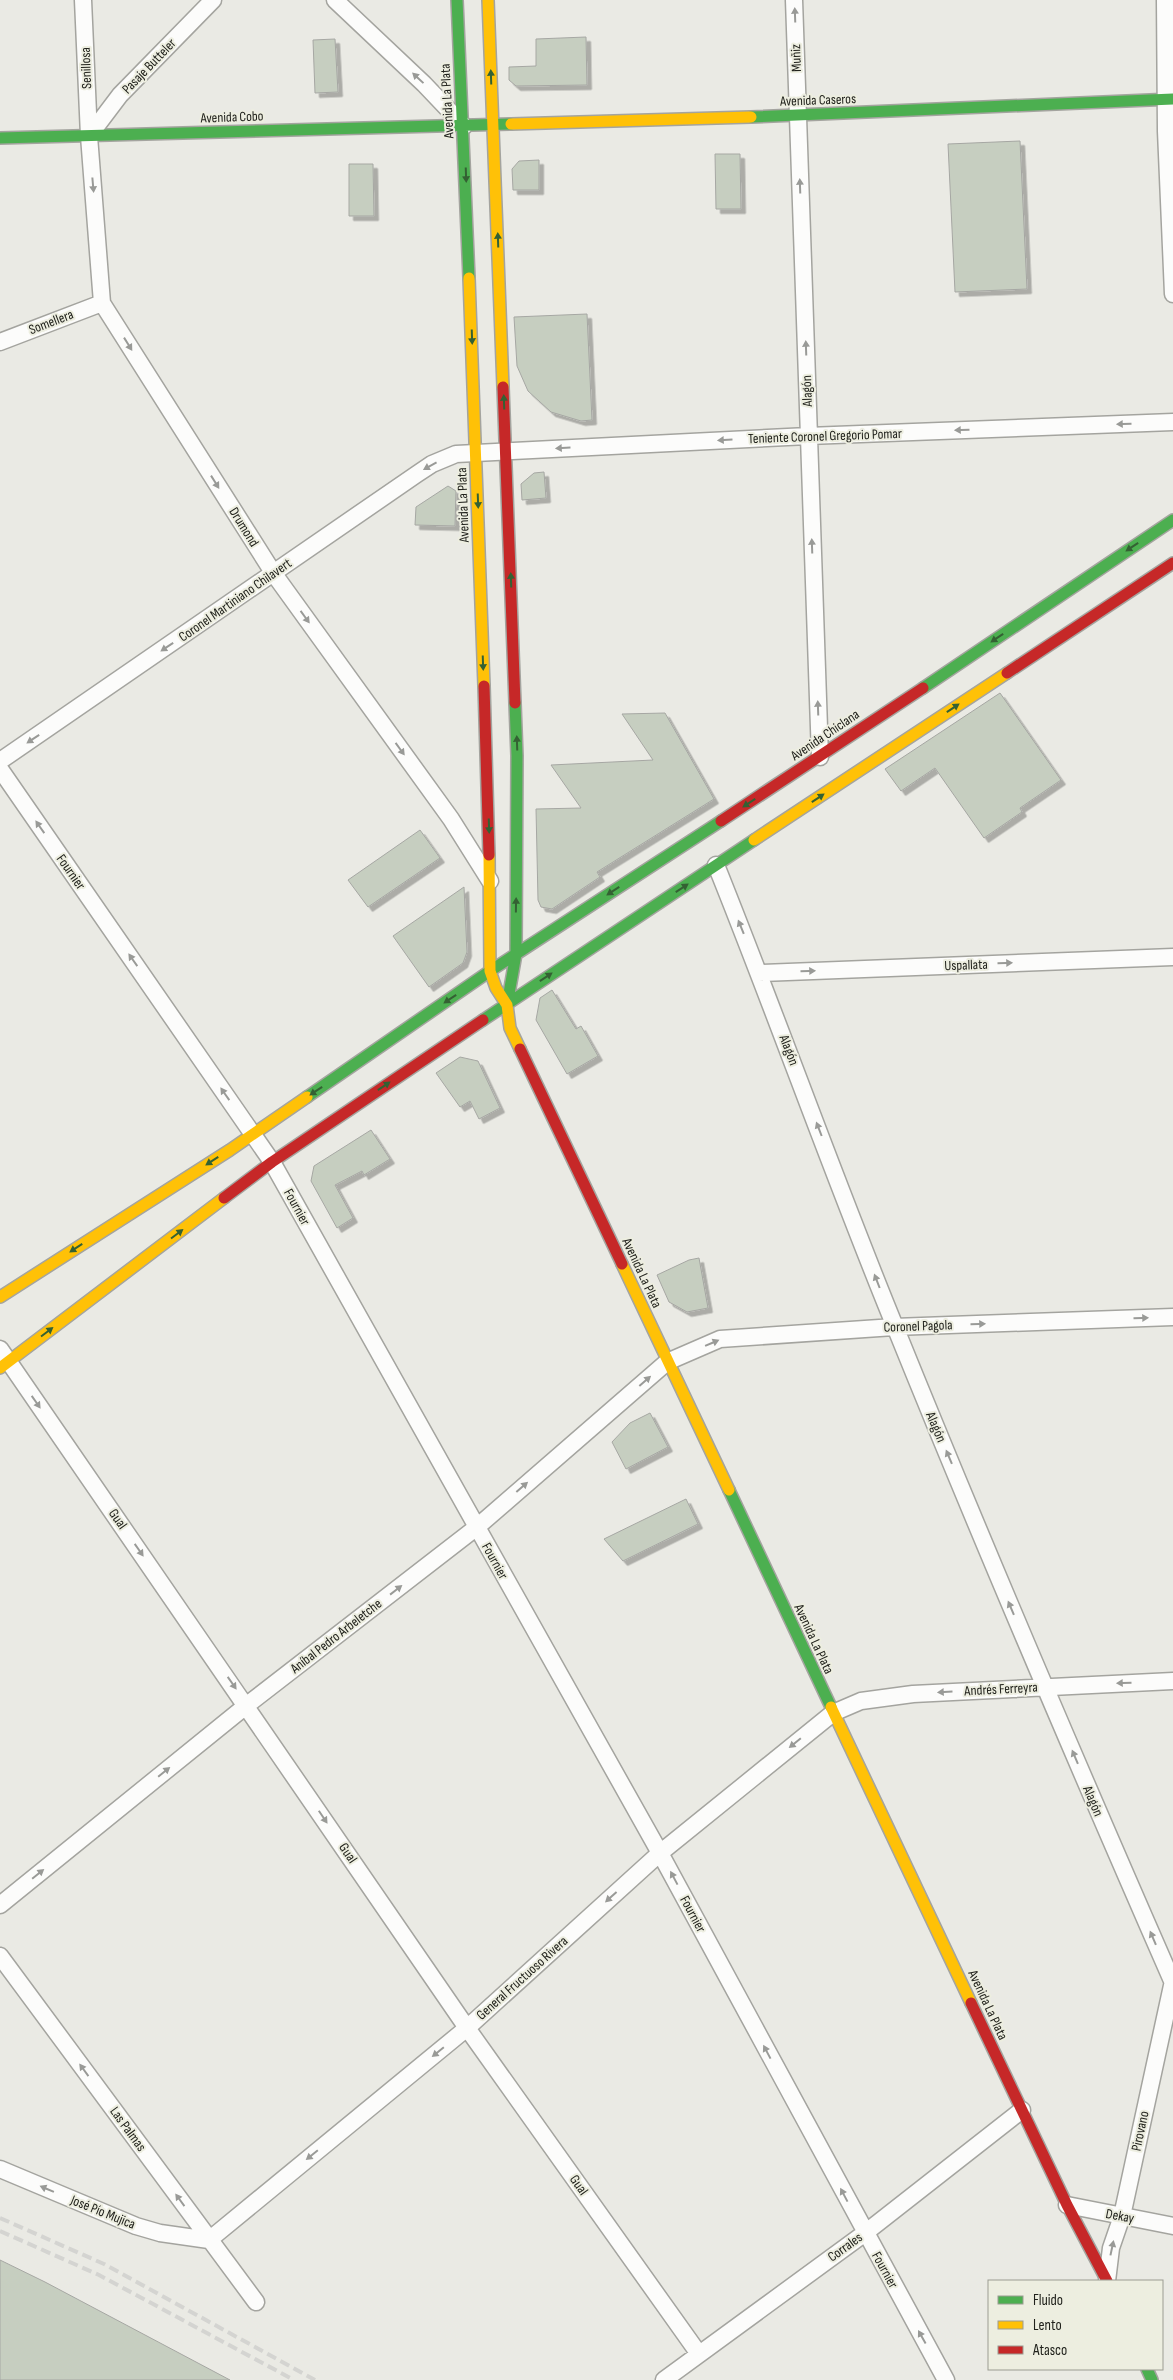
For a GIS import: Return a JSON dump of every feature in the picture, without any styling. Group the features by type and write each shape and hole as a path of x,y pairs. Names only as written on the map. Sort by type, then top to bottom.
{"main road":[{"name":"Avenida La Plata","path":"457,0 464,126 476,452 490,882 490,971 496,988 507,1005"},
{"name":"Avenida La Plata","path":"488,0 517,756 516,954 507,1005 510,1028 832,1713 1067,2205 1106,2280"},
{"name":"Avenida Caseros","path":"464,126 798,116 1169,99"},
{"name":"Avenida Cobo","path":"0,138 464,126"},
{"name":"Avenida Chiclana","path":"0,1297 253,1134 490,971 820,757 1173,520"},
{"path":"3,1359 272,1162 1173,563"}],"street":[{"name":"Senillosa","path":"83,0 89,136"},
{"name":"Pasaje Butteler","path":"89,136 120,96 213,0"},
{"path":"334,0 424,84 464,126"},
{"name":"Muñiz","path":"794,0 798,116"},
{"path":"1164,0 1169,99 1173,294"},
{"name":"Alagón","path":"798,116 820,757"},
{"name":"Drumond","path":"89,136 102,303 274,574 451,819 490,882"},
{"name":"Somellera","path":"0,342 102,303"},
{"name":"Teniente Coronel Gregorio Pomar","path":"476,452 808,436 1173,422"},
{"name":"Coronel Martiniano Chilavert","path":"0,761 432,464 456,454 476,452"},
{"name":"Fournier","path":"0,769 272,1162 660,1853 946,2380"},
{"name":"Alagón","path":"716,866 759,973 894,1327 1044,1686 1173,1982"},
{"name":"Uspallata","path":"759,973 1173,957"},
{"name":"Coronel Pagola","path":"667,1362 720,1339 894,1327 1173,1317"},
{"name":"Gual","path":"3,1359 247,1705 467,2028 699,2354"},
{"name":"Aníbal Pedro Arbeletche","path":"0,1905 247,1705 477,1527 667,1362"},
{"name":"Andrés Ferreyra","path":"832,1713 861,1701 913,1694 1173,1681"},
{"name":"General Fructuoso Rivera","path":"209,2240 467,2028 660,1853 832,1713"},
{"name":"Las Palmas","path":"0,1956 256,2302"},
{"name":"Pirovano","path":"1107,2280 1111,2248 1122,2216 1173,1982"},
{"name":"Corrales","path":"664,2380 865,2233 1022,2110"},
{"name":"José Pío Mujica","path":"0,2170 136,2226 169,2235 209,2240"},
{"name":"Dekay","path":"1067,2205 1173,2226"}],"building":[{"path":"586,37 587,85 516,86 509,80 509,67 536,66 536,39"},
{"path":"335,39 338,92 315,93 313,40"},
{"path":"1020,141 1027,289 955,292 948,144"},
{"path":"715,154 740,154 741,209 716,209"},
{"path":"539,160 539,190 513,190 512,169 519,161"},
{"path":"349,164 373,164 374,216 349,216"},
{"path":"587,314 592,420 581,421 551,412 528,391 517,366 514,317"},
{"path":"544,472 546,498 522,500 521,484 534,473"},
{"path":"448,486 456,491 455,526 415,525 416,507"},
{"path":"1000,693 1061,780 1020,808 1022,812 984,838 935,768 901,791 885,769"},
{"path":"665,713 714,799 597,872 600,877 552,909 541,907 538,900 536,809 581,808 551,765 653,760 622,714"},
{"path":"420,830 440,858 368,907 348,880"},
{"path":"464,887 467,952 463,963 429,987 393,936"},
{"path":"552,990 576,1029 581,1026 598,1056 567,1074 536,1020 540,998"},
{"path":"460,1057 478,1061 500,1108 479,1119 470,1101 460,1107 436,1073"},
{"path":"371,1130 390,1159 364,1175 362,1171 335,1185 353,1218 337,1228 311,1181 314,1166"},
{"path":"699,1258 708,1308 687,1312 669,1302 657,1275 689,1260"},
{"path":"650,1413 668,1447 626,1469 612,1442 630,1423"},
{"path":"686,1499 698,1524 623,1561 604,1539"},
{"path":"0,2260 45,2282 230,2380 0,2380"}],"railway":[{"path":"0,2218 104,2264 315,2380"},
{"path":"0,2231 99,2275 294,2380"}],"traffic: fast":[{"path":"457,0 469,278"},
{"path":"751,117 1173,99"},
{"path":"0,138 511,124"},
{"path":"923,688 1173,520"},
{"path":"507,1005 516,954 517,756 515,703"},
{"path":"307,1097 490,971 721,821"},
{"path":"483,1020 754,840"},
{"path":"729,1490 831,1707"},
{"path":"1147,2370 1152,2380"}],"traffic: slow":[{"path":"488,0 503,387"},
{"path":"511,124 751,117"},
{"path":"469,278 484,686"},
{"path":"754,840 1007,673"},
{"path":"489,855 490,971 496,988 507,1005 510,1028 520,1049"},
{"path":"0,1297 230,1150 307,1097"},
{"path":"0,1368 224,1198"},
{"path":"622,1264 729,1490"},
{"path":"831,1707 971,2003"}],"traffic: jam":[{"path":"503,387 515,703"},
{"path":"1007,673 1173,563"},
{"path":"484,686 489,855"},
{"path":"721,821 923,688"},
{"path":"224,1198 272,1162 483,1020"},
{"path":"520,1049 622,1264"},
{"path":"971,2003 1067,2205 1106,2280"}]}
